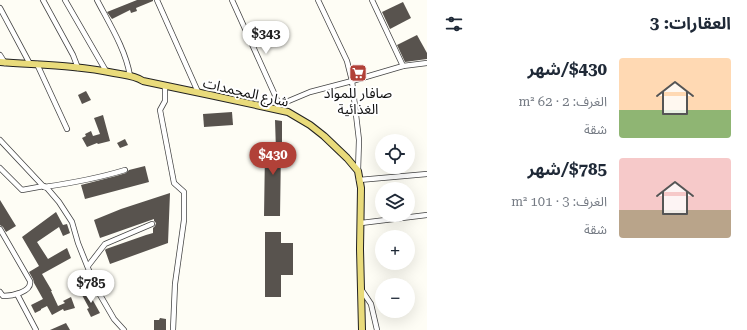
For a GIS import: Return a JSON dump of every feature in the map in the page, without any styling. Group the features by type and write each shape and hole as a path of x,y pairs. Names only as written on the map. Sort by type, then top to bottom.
{"main road":[{"name":"شارع المجمدات","path":"2,63 33,64 106,71 137,77 143,81 165,86 277,107 310,125 324,136 358,171"},
{"path":"358,171 361,188 362,330"}],"street":[{"path":"43,0 74,55 78,68"},
{"path":"64,0 106,71"},
{"path":"97,0 115,33 129,66 130,76"},
{"path":"157,0 198,92"},
{"path":"232,0 274,93 277,107 310,92 403,66 427,63"},
{"path":"318,0 347,61 352,81 359,140 358,171"},
{"path":"372,0 403,66"},
{"path":"0,8 33,64 67,129"},
{"path":"0,55 2,63"},
{"path":"165,86 164,101 160,110 174,183 184,192 184,220 172,330"},
{"path":"0,140 59,202 72,222 78,243 96,288 114,319 124,330"},
{"path":"0,168 22,190 90,180 125,170"},
{"path":"359,180 427,174"},
{"path":"361,223 427,215"},
{"path":"88,266 105,244 152,224"},
{"path":"0,229 31,285 17,294 3,296 0,292"},
{"path":"361,289 371,304 377,330"},
{"path":"17,294 36,330"}],"building":[{"path":"137,0 153,1 136,8 137,11 131,13 130,10 112,19 107,12"},
{"path":"403,2 411,18 390,29 382,12"},
{"path":"417,35 427,53 427,59 405,62 397,45"},
{"path":"86,91 91,100 82,104 78,95"},
{"path":"232,112 233,125 204,127 203,114"},
{"path":"103,115 110,141 97,143 87,147 82,138 86,136 85,134 91,131 93,136 100,134 94,118"},
{"path":"275,120 282,121 280,216 264,216 265,151 276,151"},
{"path":"125,139 128,145 120,148 117,143"},
{"path":"145,166 149,182 85,199 81,185 116,176 126,173 129,170"},
{"path":"170,193 168,243 110,264 105,250 106,249 153,233 153,228 156,223 154,219 100,238 94,220 121,209"},
{"path":"0,200 16,226 6,232 0,225"},
{"path":"56,212 63,225 67,224 70,233 63,236 59,227 37,242 48,259 67,248 71,258 42,274 52,291 58,306 65,303 63,301 71,297 75,308 64,311 63,309 52,315 47,306 35,313 31,305 43,299 29,272 39,266 22,237"},
{"path":"265,232 281,232 281,243 293,243 293,275 281,275 281,297 265,297"},
{"path":"90,291 92,295 91,297 100,313 91,317 87,309 89,308 82,295"},
{"path":"160,318 166,319 166,330 154,330 154,320 159,320"},
{"path":"66,323 70,330 50,330"}],"place":[{"name":"صافار للمواد الغذائية","path":"358,73"}]}
